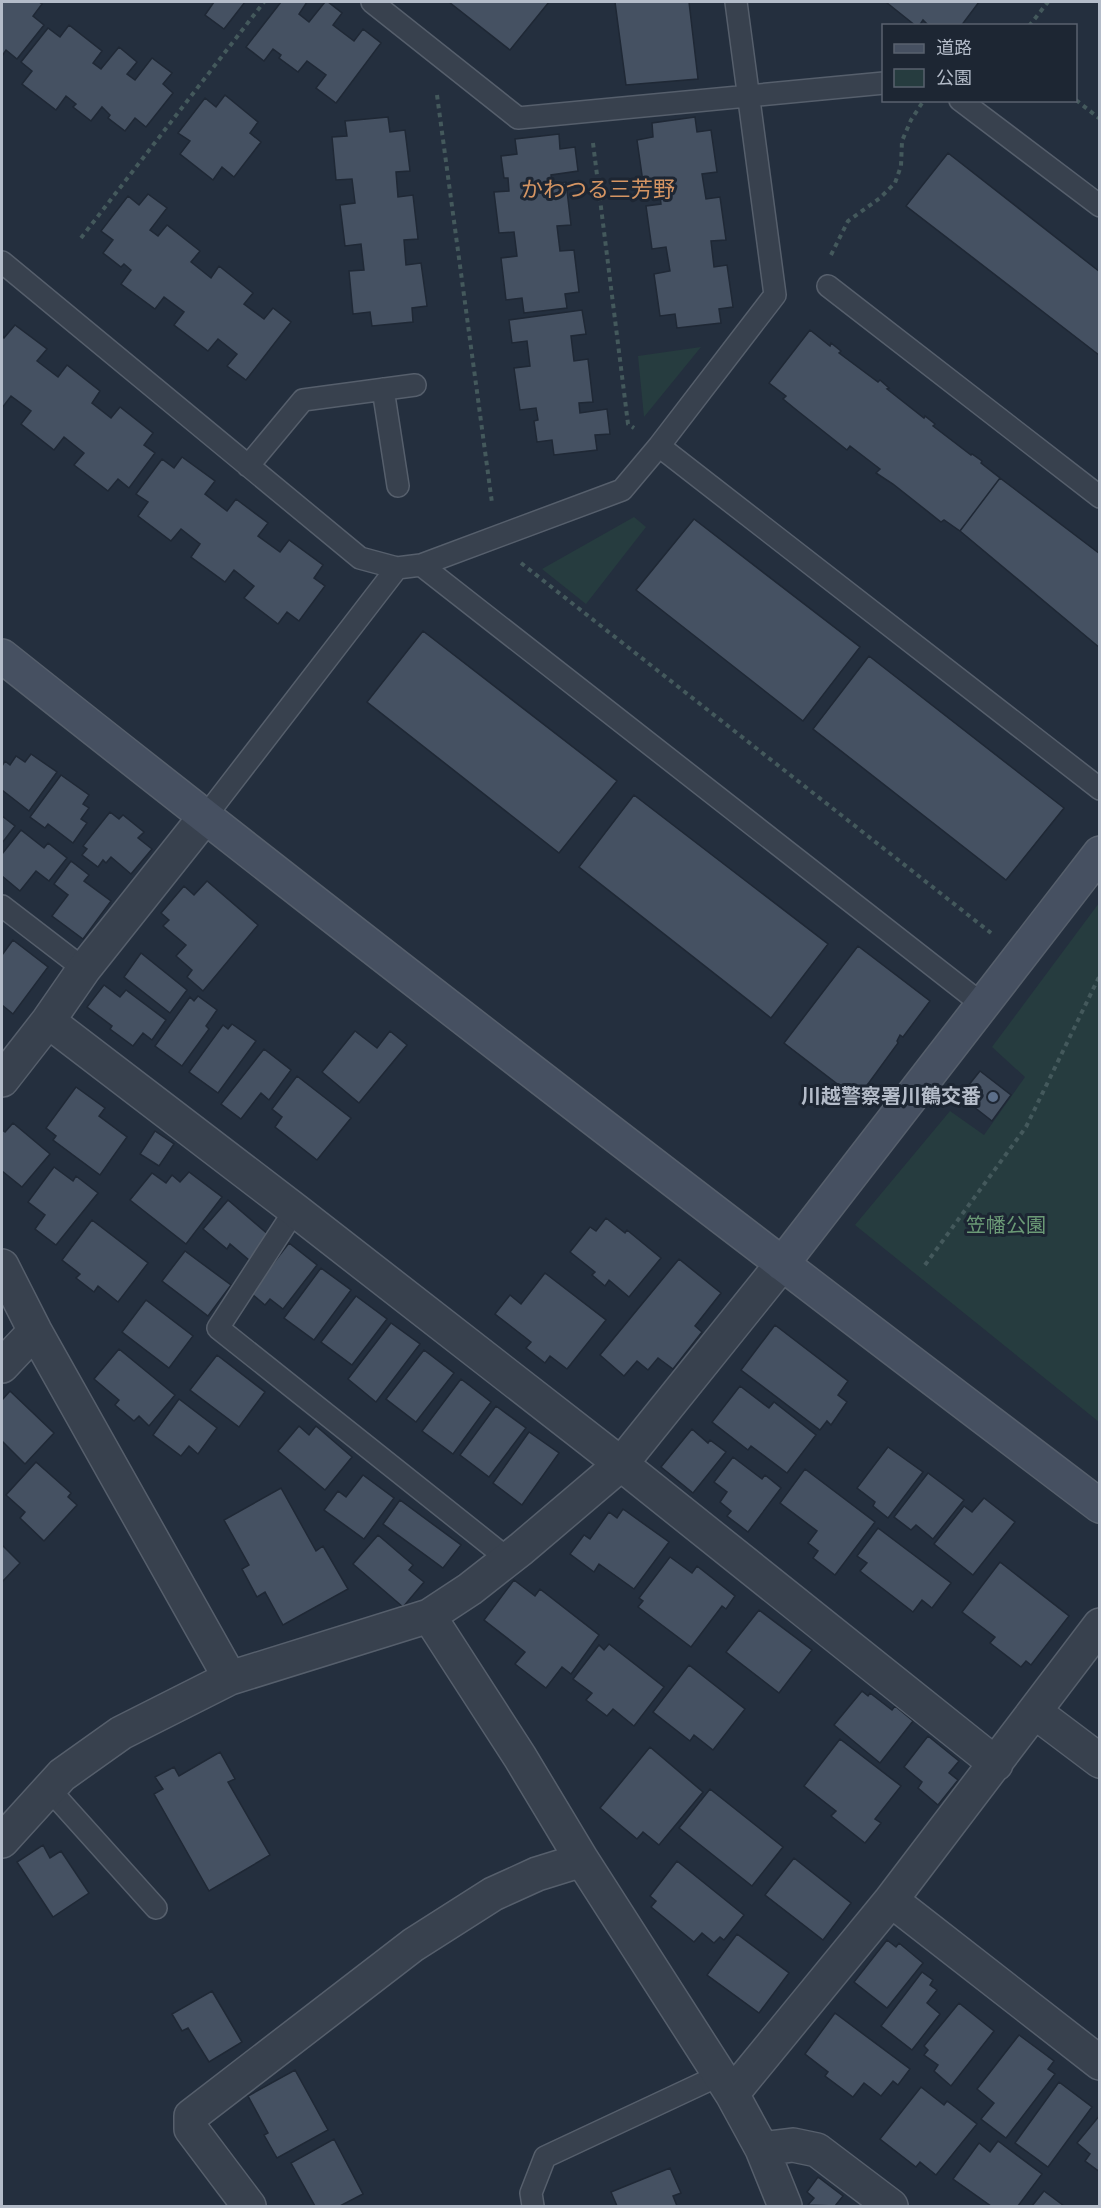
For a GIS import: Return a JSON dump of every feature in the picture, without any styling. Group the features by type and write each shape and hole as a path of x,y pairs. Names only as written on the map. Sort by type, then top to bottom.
{"street":[{"path":"2,656 205,817 782,1264 1100,1506"},
{"path":"2,1080 48,1021 84,969 205,817"},
{"path":"2,1841 62,1775 121,1733 230,1678 429,1616 470,1589 508,1559 621,1464 782,1264 1100,853"},
{"path":"48,1021 621,1464 996,1764"},
{"path":"2,1266 34,1331 230,1678"},
{"path":"2,1366 34,1331"},
{"path":"429,1616 726,2084 762,2149 785,2206"},
{"path":"726,2084 891,1900 1100,1625"},
{"path":"1035,1712 1100,1761"},
{"path":"249,2206 191,2129 190,2116 413,1945 493,1894 537,1874 582,1860"},
{"path":"891,1900 1100,2063"},
{"path":"762,2149 793,2145 817,2150 891,2206"}],"lane":[{"path":"372,2 518,118 882,83"},
{"path":"2,262 360,558 397,568 422,565 622,490 659,446 775,295 736,2"},
{"path":"963,102 1100,206"},
{"path":"828,286 1100,497"},
{"path":"248,465 303,400 415,385"},
{"path":"383,389 398,486"},
{"path":"659,446 1100,789"},
{"path":"422,565 983,1005"},
{"path":"205,817 397,568"},
{"path":"2,906 84,969"},
{"path":"295,1210 218,1328 508,1559"},
{"path":"49,1789 156,1908"},
{"path":"534,2206 531,2193 545,2157 726,2084"}],"path":[{"path":"81,238 264,2"},
{"path":"1031,24 1048,2"},
{"path":"431,49 496,537 503,549 1020,956"},
{"path":"1077,101 1100,119"},
{"path":"828,286 827,267 838,237 848,221 880,198 895,183 901,166 902,141 911,120 923,102"},
{"path":"589,111 628,424 659,446"},
{"path":"925,1265 1026,1127 1100,975"}],"green space":[{"path":"701,347 644,417 638,356"},
{"path":"634,517 646,527 586,604 542,569"},
{"name":"笠幡公園","path":"1099,903 1099,1422 855,1225 950,1111 984,1135 1025,1077 992,1047"}],"building":[{"path":"2,2 39,2 42,4 33,16 44,25 17,59 6,50 2,56"},
{"path":"214,2 245,2 224,29 205,15"},
{"path":"281,2 307,2 299,14 309,22 325,2 328,2 342,13 333,25 342,32 354,41 363,29 381,43 336,103 316,88 326,75 307,61 298,72 279,58 281,55 273,49 264,61 246,47"},
{"path":"449,2 549,2 510,50"},
{"path":"615,2 689,2 698,79 626,85"},
{"path":"886,2 979,2 962,24 927,24 923,20 920,24 914,24"},
{"path":"69,25 102,51 93,63 101,69 119,47 137,62 127,74 135,80 152,58 172,73 163,84 173,93 146,127 135,118 125,131 108,118 110,115 102,107 91,121 73,107 76,104 66,96 56,110 22,84 32,71 21,62 48,28 60,37"},
{"path":"225,95 258,122 250,133 261,142 234,177 222,167 213,180 180,154 190,141 178,133 205,98 216,107"},
{"path":"388,117 390,132 405,130 410,171 396,172 398,197 413,195 418,239 404,240 406,265 421,263 427,306 412,308 413,322 372,326 370,312 353,314 349,271 364,270 361,244 345,246 340,205 355,203 352,179 336,180 332,137 347,136 345,121"},
{"path":"695,117 697,132 711,130 717,172 702,174 706,199 720,197 726,240 711,241 714,267 727,265 733,307 719,309 721,323 677,328 675,314 660,316 654,274 670,271 666,247 652,249 646,206 661,204 658,180 643,182 637,140 653,137 652,123"},
{"path":"559,134 560,149 575,147 578,171 551,175 552,184 566,182 571,225 557,226 560,251 574,250 579,292 565,294 567,308 524,313 522,298 506,300 501,258 517,256 514,232 499,233 494,192 509,191 508,178 504,178 501,156 517,154 515,139"},
{"path":"948,153 1100,272 1099,355 906,206"},
{"path":"148,194 167,208 150,230 158,236 167,225 200,251 191,262 211,278 219,266 253,293 244,304 264,319 273,308 291,322 246,380 227,366 237,354 218,339 208,351 174,325 184,312 164,297 155,309 121,284 131,270 124,264 121,267 103,253 113,240 101,231 128,196 139,205"},
{"path":"582,310 586,334 571,336 574,361 588,359 593,402 579,403 580,413 607,409 610,434 595,435 597,450 554,455 552,440 537,442 534,421 538,420 536,408 520,410 514,368 530,366 527,341 512,343 509,320"},
{"path":"15,325 47,349 37,361 58,377 67,365 100,391 92,403 111,418 120,407 153,433 144,445 155,453 129,488 118,479 108,491 74,465 84,453 64,437 54,450 21,424 31,411 11,396 2,408 2,335 4,338"},
{"path":"810,330 830,346 831,343 841,351 839,353 878,382 880,380 889,388 887,389 924,418 925,416 935,424 933,426 982,461 981,463 1000,478 960,531 944,520 941,522 876,473 880,469 850,446 847,450 783,399 786,396 769,383"},
{"path":"182,457 215,481 205,494 227,511 236,499 268,523 258,536 280,552 289,540 323,565 314,578 325,586 299,621 287,612 278,624 244,598 254,586 234,570 225,582 191,557 200,544 181,529 171,541 138,516 148,502 136,494 162,459 174,468"},
{"path":"1000,478 1100,554 1100,648 960,531"},
{"path":"694,519 860,647 803,721 636,590"},
{"path":"423,631 617,781 559,853 367,702"},
{"path":"869,656 1064,808 1006,880 813,729"},
{"path":"31,754 57,772 29,811 2,790 2,766 5,761 10,765 16,756 25,762"},
{"path":"61,775 89,795 83,804 89,808 81,819 87,823 73,843 48,824 45,828 30,817"},
{"path":"634,795 828,944 771,1018 579,867"},
{"path":"110,812 119,819 123,815 144,832 138,838 152,849 131,874 111,857 106,863 103,860 98,867 82,855 87,849 83,846"},
{"path":"2,816 15,826 2,843"},
{"path":"21,830 44,848 48,843 67,858 49,881 36,871 20,891 2,876 2,854"},
{"path":"71,861 89,875 84,881 111,901 83,939 52,916 68,895 54,884"},
{"path":"207,881 258,925 203,991 187,977 192,970 176,956 186,945 163,926 169,920 161,913 184,886 194,895"},
{"path":"13,940 48,967 13,1014 2,1005 2,955"},
{"path":"858,946 930,1001 903,1037 900,1035 898,1043 857,1099 784,1043"},
{"path":"141,953 187,990 170,1013 124,977"},
{"path":"104,985 120,997 126,990 166,1020 152,1040 143,1033 133,1046 110,1029 112,1026 87,1007"},
{"path":"198,996 217,1010 206,1026 209,1029 182,1066 155,1046 190,997 194,1001"},
{"path":"232,1024 256,1041 218,1093 189,1072 223,1025 228,1029"},
{"path":"355,1031 377,1048 390,1031 407,1045 359,1103 322,1072"},
{"path":"264,1049 291,1070 269,1100 261,1093 241,1119 221,1104"},
{"path":"980,1071 1011,1095 992,1121 960,1096"},
{"path":"297,1076 351,1118 317,1160 275,1127 282,1117 272,1109"},
{"path":"76,1087 105,1108 99,1116 127,1137 100,1175 53,1140 56,1136 46,1128"},
{"path":"13,1123 50,1154 22,1187 2,1171 2,1130 5,1132"},
{"path":"155,1131 174,1144 159,1166 140,1154"},
{"path":"54,1167 73,1181 76,1176 98,1193 56,1245 35,1229 45,1215 28,1202"},
{"path":"189,1172 222,1197 186,1244 130,1200 152,1173 166,1183 172,1175 180,1182"},
{"path":"228,1200 270,1236 249,1260 230,1244 227,1249 203,1229"},
{"path":"606,1218 625,1233 627,1230 661,1258 629,1297 609,1280 605,1286 592,1275 595,1272 570,1252 590,1227 596,1231"},
{"path":"92,1220 148,1263 118,1302 98,1286 94,1292 76,1278 80,1274 62,1260"},
{"path":"289,1243 317,1265 283,1309 270,1299 265,1305 247,1290 269,1262 272,1265"},
{"path":"185,1251 231,1285 208,1316 162,1281"},
{"path":"679,1259 721,1293 695,1326 702,1332 673,1369 658,1358 648,1370 637,1361 624,1376 600,1355"},
{"path":"321,1268 351,1290 314,1340 284,1318"},
{"path":"545,1273 606,1320 567,1369 550,1356 545,1363 526,1348 531,1342 495,1314 510,1295 521,1304"},
{"path":"356,1296 387,1319 352,1365 321,1342"},
{"path":"146,1300 193,1336 169,1368 122,1332"},
{"path":"391,1323 420,1344 376,1402 348,1379"},
{"path":"775,1325 848,1381 838,1395 847,1402 831,1425 827,1421 820,1430 741,1370"},
{"path":"119,1349 175,1395 149,1426 139,1416 134,1421 115,1405 119,1400 94,1379"},
{"path":"424,1350 454,1373 416,1422 386,1399"},
{"path":"217,1355 265,1392 239,1427 190,1390"},
{"path":"461,1379 491,1402 453,1454 422,1431"},
{"path":"740,1386 769,1408 774,1402 816,1435 787,1473 751,1446 748,1450 712,1422"},
{"path":"10,1391 54,1433 25,1464 2,1441 2,1397 3,1399"},
{"path":"179,1399 217,1428 198,1454 189,1446 181,1456 153,1435"},
{"path":"496,1406 526,1428 489,1477 460,1455"},
{"path":"299,1426 309,1435 316,1426 352,1457 325,1490 278,1451"},
{"path":"692,1429 708,1443 710,1440 726,1452 693,1493 661,1467"},
{"path":"529,1432 559,1453 522,1505 493,1483"},
{"path":"888,1447 923,1472 888,1518 873,1506 875,1502 857,1488"},
{"path":"733,1457 762,1479 765,1475 781,1488 748,1532 727,1516 731,1511 720,1502 727,1492 714,1482"},
{"path":"36,1462 71,1493 68,1497 77,1505 44,1541 20,1518 25,1512 6,1495"},
{"path":"805,1469 875,1522 835,1575 813,1558 818,1551 808,1543 817,1531 780,1503"},
{"path":"928,1473 964,1500 933,1539 916,1525 911,1530 894,1517"},
{"path":"363,1475 394,1498 364,1539 324,1510 338,1491 346,1497"},
{"path":"281,1488 316,1551 323,1546 348,1589 283,1625 265,1592 257,1597 242,1569 249,1565 224,1520"},
{"path":"984,1498 1015,1522 973,1575 934,1544 964,1506 972,1512"},
{"path":"400,1500 461,1545 443,1568 383,1524"},
{"path":"623,1509 669,1542 634,1589 599,1564 594,1572 570,1554 584,1535 590,1539 609,1512 617,1518"},
{"path":"878,1528 951,1583 932,1608 922,1600 913,1612 860,1571 867,1563 857,1556"},
{"path":"378,1535 413,1565 409,1570 424,1582 403,1607 353,1564"},
{"path":"2,1545 20,1563 2,1582"},
{"path":"670,1557 692,1573 697,1566 735,1596 726,1609 722,1606 691,1647 638,1607 643,1601 639,1598"},
{"path":"1000,1562 1069,1616 1031,1665 1026,1661 1021,1667 990,1643 995,1637 962,1612"},
{"path":"514,1580 535,1596 540,1589 599,1635 571,1674 562,1667 546,1688 515,1664 525,1652 484,1620"},
{"path":"759,1610 812,1650 779,1693 726,1652"},
{"path":"609,1644 664,1687 634,1726 613,1709 607,1716 586,1700 592,1693 573,1679 599,1645 604,1650"},
{"path":"689,1665 745,1709 713,1750 694,1735 690,1741 653,1712"},
{"path":"862,1691 868,1696 870,1693 892,1710 895,1706 913,1721 880,1763 834,1725"},
{"path":"928,1736 959,1761 949,1773 958,1780 938,1805 918,1788 922,1782 904,1767"},
{"path":"840,1739 901,1786 875,1819 881,1823 865,1843 831,1816 836,1811 804,1786"},
{"path":"650,1747 703,1792 659,1845 643,1832 637,1839 600,1808"},
{"path":"220,1752 235,1779 228,1782 270,1855 209,1891 154,1794 163,1789 155,1777 174,1767 179,1776"},
{"path":"710,1789 783,1847 752,1886 679,1828"},
{"path":"43,1845 50,1858 61,1851 89,1893 53,1917 17,1862"},
{"path":"794,1858 851,1903 823,1940 765,1895"},
{"path":"677,1861 744,1915 724,1940 720,1937 714,1943 702,1933 694,1942 651,1907 656,1901 650,1896"},
{"path":"737,1934 789,1973 759,2013 707,1975"},
{"path":"887,1940 896,1947 899,1943 923,1963 887,2008 854,1982"},
{"path":"922,1972 933,1980 930,1985 937,1990 927,2003 940,2014 912,2050 881,2026"},
{"path":"212,1991 242,2042 209,2062 188,2028 182,2031 172,2014"},
{"path":"959,2003 994,2031 951,2086 934,2071 938,2065 924,2055 928,2050 924,2046"},
{"path":"835,2013 910,2069 898,2085 893,2081 881,2096 864,2083 853,2097 825,2076 828,2072 805,2054"},
{"path":"1019,2035 1054,2061 1048,2069 1055,2074 1006,2138 981,2119 994,2103 977,2089"},
{"path":"295,2070 328,2130 277,2158 264,2135 268,2133 248,2096"},
{"path":"1059,2082 1092,2107 1048,2167 1015,2143"},
{"path":"921,2087 944,2105 947,2101 977,2124 936,2175 920,2162 916,2167 880,2139"},
{"path":"1100,2115 1100,2172 1085,2161 1090,2154 1077,2143"},
{"path":"334,2139 363,2194 340,2206 315,2206 291,2163"},
{"path":"998,2141 1042,2174 1018,2206 991,2206 953,2179 979,2143 990,2152"},
{"path":"670,2168 681,2193 673,2196 677,2206 617,2206 611,2192"},
{"path":"818,2177 843,2196 835,2206 808,2205 814,2198 807,2192"},
{"path":"1044,2191 1064,2206 1032,2206"}],"place":[{"name":"川越警察署川鶴交番","path":"993,1097"}],"district":[{"name":"かわつる三芳野","path":"598,190"}]}
